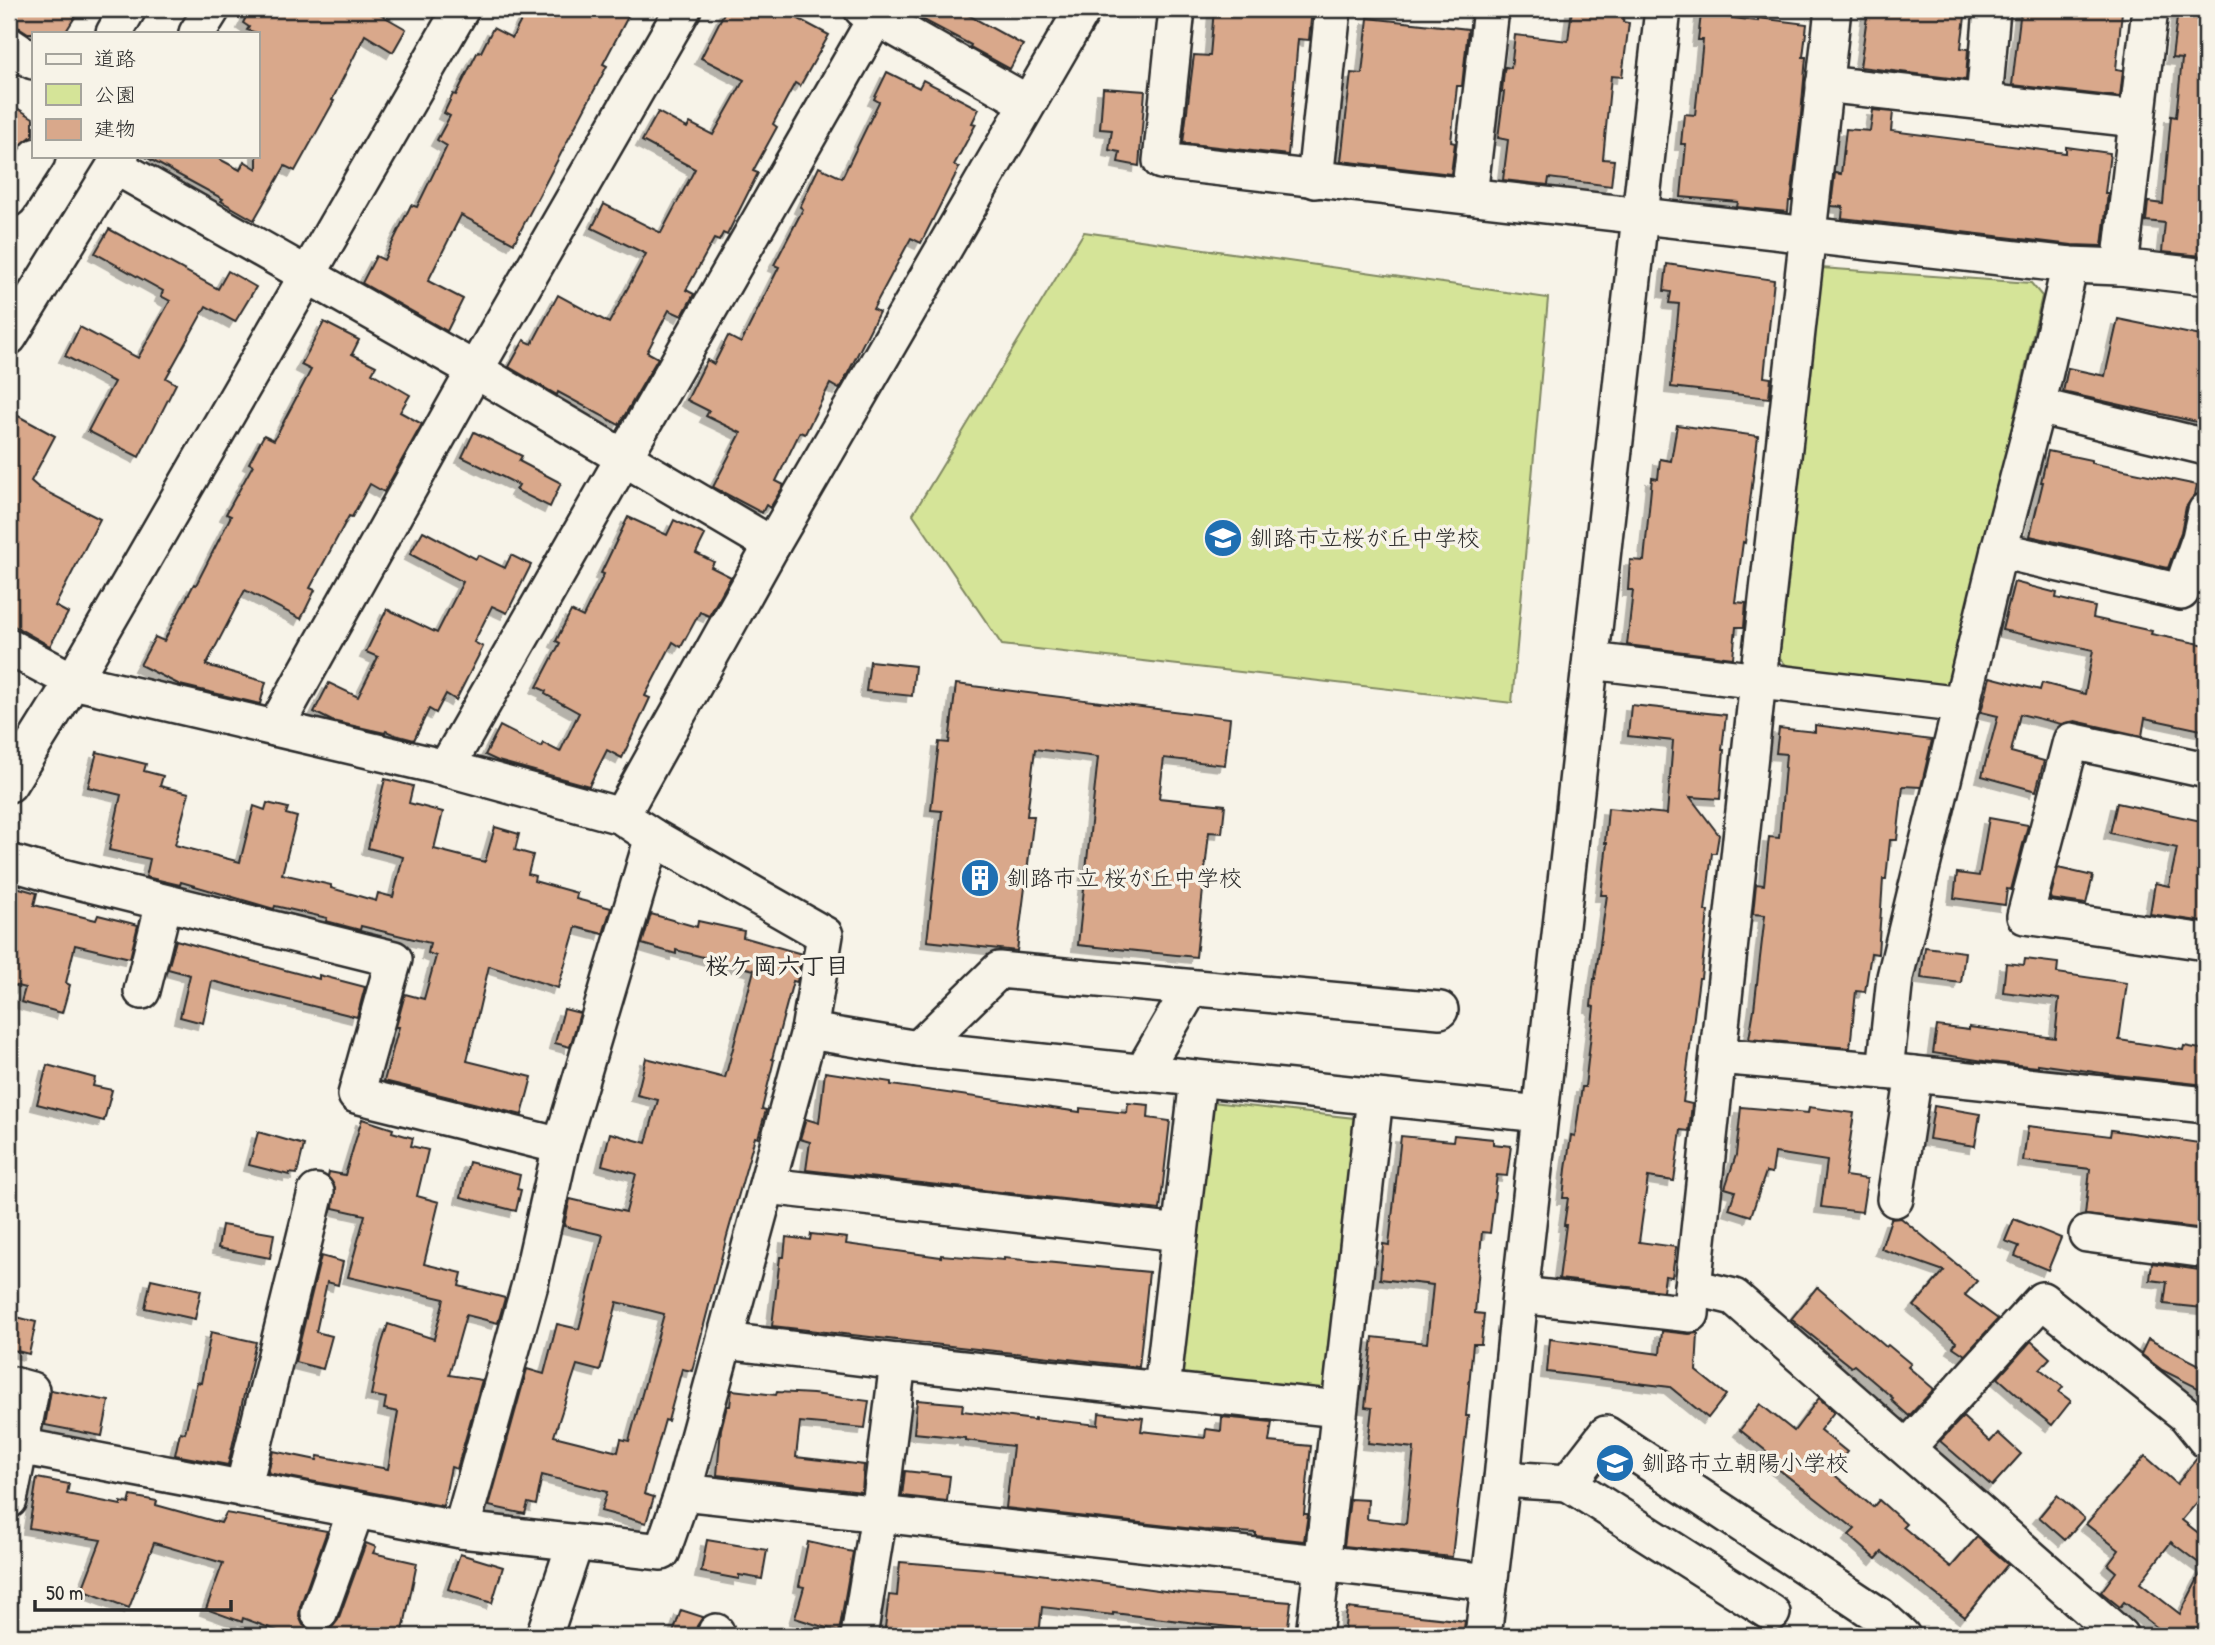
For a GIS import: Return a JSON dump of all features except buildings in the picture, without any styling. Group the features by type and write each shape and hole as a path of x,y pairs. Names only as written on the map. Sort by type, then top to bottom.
{"street":[{"path":"115,32 128,9"},
{"path":"198,32 212,9"},
{"path":"9,784 73,681 461,9"},
{"path":"275,728 475,370 683,9"},
{"path":"621,816 772,544 1083,9"},
{"path":"1177,9 1161,161 2206,277"},
{"path":"1315,180 1333,9"},
{"path":"1469,196 1491,9"},
{"path":"1489,1633 1489,1582 1663,9"},
{"path":"1520,1295 1691,1314 1833,9"},
{"path":"1984,102 1992,9"},
{"path":"2120,267 2150,9"},
{"path":"446,768 624,458 873,11 1028,103"},
{"path":"9,45 32,60"},
{"path":"1824,84 2136,119"},
{"path":"9,199 36,158"},
{"path":"9,337 118,161 307,275 772,544"},
{"path":"1895,1199 1899,1072 1895,977 2070,264"},
{"path":"2037,406 2206,447"},
{"path":"1999,550 2181,592 2204,530"},
{"path":"9,647 73,681 446,768 621,816 825,935 809,1031 683,1492 662,1552 461,1530 243,1489 14,1456"},
{"path":"1591,661 1962,705"},
{"path":"2206,770 2071,741 2025,916 2206,942"},
{"path":"461,1530 530,1284 561,1146 653,837"},
{"path":"9,862 58,877 394,959 356,1096 561,1146"},
{"path":"142,991 164,902"},
{"path":"918,1049 999,970 1440,1010"},
{"path":"1142,1073 1191,988"},
{"path":"809,1031 918,1049 1540,1114"},
{"path":"1718,1056 1899,1072 2206,1105"},
{"path":"1162,1389 1198,1079"},
{"path":"1314,1636 1375,1097"},
{"path":"767,1186 1180,1233"},
{"path":"243,1489 316,1192"},
{"path":"2087,1234 2206,1250"},
{"path":"1693,1287 1734,1297 2120,1636"},
{"path":"1907,1448 2042,1300 2186,1415 2206,1440"},
{"path":"725,1341 1339,1409"},
{"path":"859,1636 879,1515 898,1362"},
{"path":"9,1384 31,1390 14,1456 9,1500"},
{"path":"1568,1483 1606,1434 1880,1616 1902,1636"},
{"path":"1502,1479 1568,1483 1772,1613"},
{"path":"683,1492 1489,1582"},
{"path":"319,1613 356,1510"},
{"path":"544,1636 575,1543"}],"green space":[{"path":"1084,232 1548,298 1512,703 1002,645 913,514"},
{"path":"1821,268 2031,283 2042,296 1952,687 1793,672 1777,656"},
{"path":"1212,1102 1354,1118 1323,1392 1181,1376"}],"place":[{"name":"釧路市立桜が丘中学校","path":"1223,538"},
{"name":"釧路市立 桜が丘中学校","path":"980,878"},
{"name":"釧路市立朝陽小学校","path":"1615,1463"}],"district":[{"name":"桜ケ岡六丁目","path":"777,966"}]}
